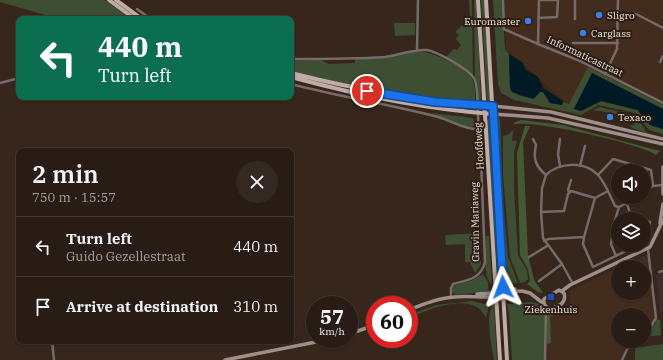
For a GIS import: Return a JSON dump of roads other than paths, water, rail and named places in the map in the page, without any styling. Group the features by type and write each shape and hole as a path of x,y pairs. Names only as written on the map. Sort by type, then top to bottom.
{"main road":[{"path":"109,0 131,16"},
{"path":"116,0 138,16"},
{"name":"Hoofdweg","path":"478,0 500,360"},
{"name":"Hoofdweg","path":"486,0 507,360"},
{"path":"294,74 388,95 435,102 550,112 663,139"},
{"path":"294,78 389,100 454,111 554,119 663,144"},
{"path":"663,167 663,194"},
{"path":"651,246 663,217 663,204"},
{"path":"535,297 544,299 556,291 562,290 571,284 641,252"},
{"path":"418,307 435,300 451,297 495,294 503,291 518,290 528,292 550,309 562,304 565,299 565,294 571,284"},
{"path":"503,291 518,290"},
{"path":"562,290 565,294"},
{"path":"544,299 545,306"},
{"path":"226,360 306,344"}],"street":[{"path":"416,50 418,0"},
{"path":"503,0 504,29 538,44"},
{"path":"538,18 557,17 558,0 539,0"},
{"name":"Informaticastraat","path":"539,0 538,44 605,74 663,103"},
{"path":"576,0 576,20"},
{"path":"605,74 617,49 618,0"},
{"path":"137,9 147,16"},
{"path":"618,15 636,14 663,28"},
{"path":"573,43 618,43"},
{"name":"Gravin Mariaweg","path":"294,59 372,58 390,56 416,50 439,54 469,72 475,81 482,170 485,262 484,269 477,277 453,284 451,288 451,297"},
{"path":"660,62 663,56"},
{"path":"0,84 16,79"},
{"path":"294,85 363,102 437,117 463,128 478,128"},
{"path":"533,139 536,145 535,160 540,170 546,175"},
{"path":"560,139 558,154 560,166"},
{"path":"580,166 585,146"},
{"path":"598,175 613,159 629,164"},
{"path":"571,284 562,264 544,241 541,212 542,188 546,175 554,168 570,164 591,169 598,175 615,206 618,208"},
{"path":"651,170 653,186 662,185"},
{"path":"541,212 564,212 569,192 570,180"},
{"path":"569,192 595,198 608,192"},
{"path":"595,198 583,244 593,267 624,252"},
{"path":"618,208 627,204 628,212"},
{"path":"617,212 618,208"},
{"path":"544,241 548,239 584,237"},
{"path":"530,258 547,246"},
{"path":"614,252 616,256"},
{"path":"648,252 656,318 651,326"},
{"path":"539,281 562,264"},
{"path":"659,272 663,271"},
{"path":"545,306 545,360"},
{"path":"545,318 550,309"},
{"path":"52,344 54,360"},
{"path":"622,360 628,348"}],"water":[{"path":"509,54 523,63 525,69 538,77 543,88 563,101 562,105 550,103 543,92 540,92 533,99 512,92 510,88"},
{"path":"592,73 663,109 663,129 650,125 638,110 601,101 581,111 574,109"}],"place":[{"name":"Sligro","path":"599,15"},
{"name":"Euromaster","path":"528,21"},
{"name":"Carglass","path":"583,33"},
{"name":"Texaco","path":"610,117"},
{"name":"Ziekenhuis","path":"551,297"}]}
